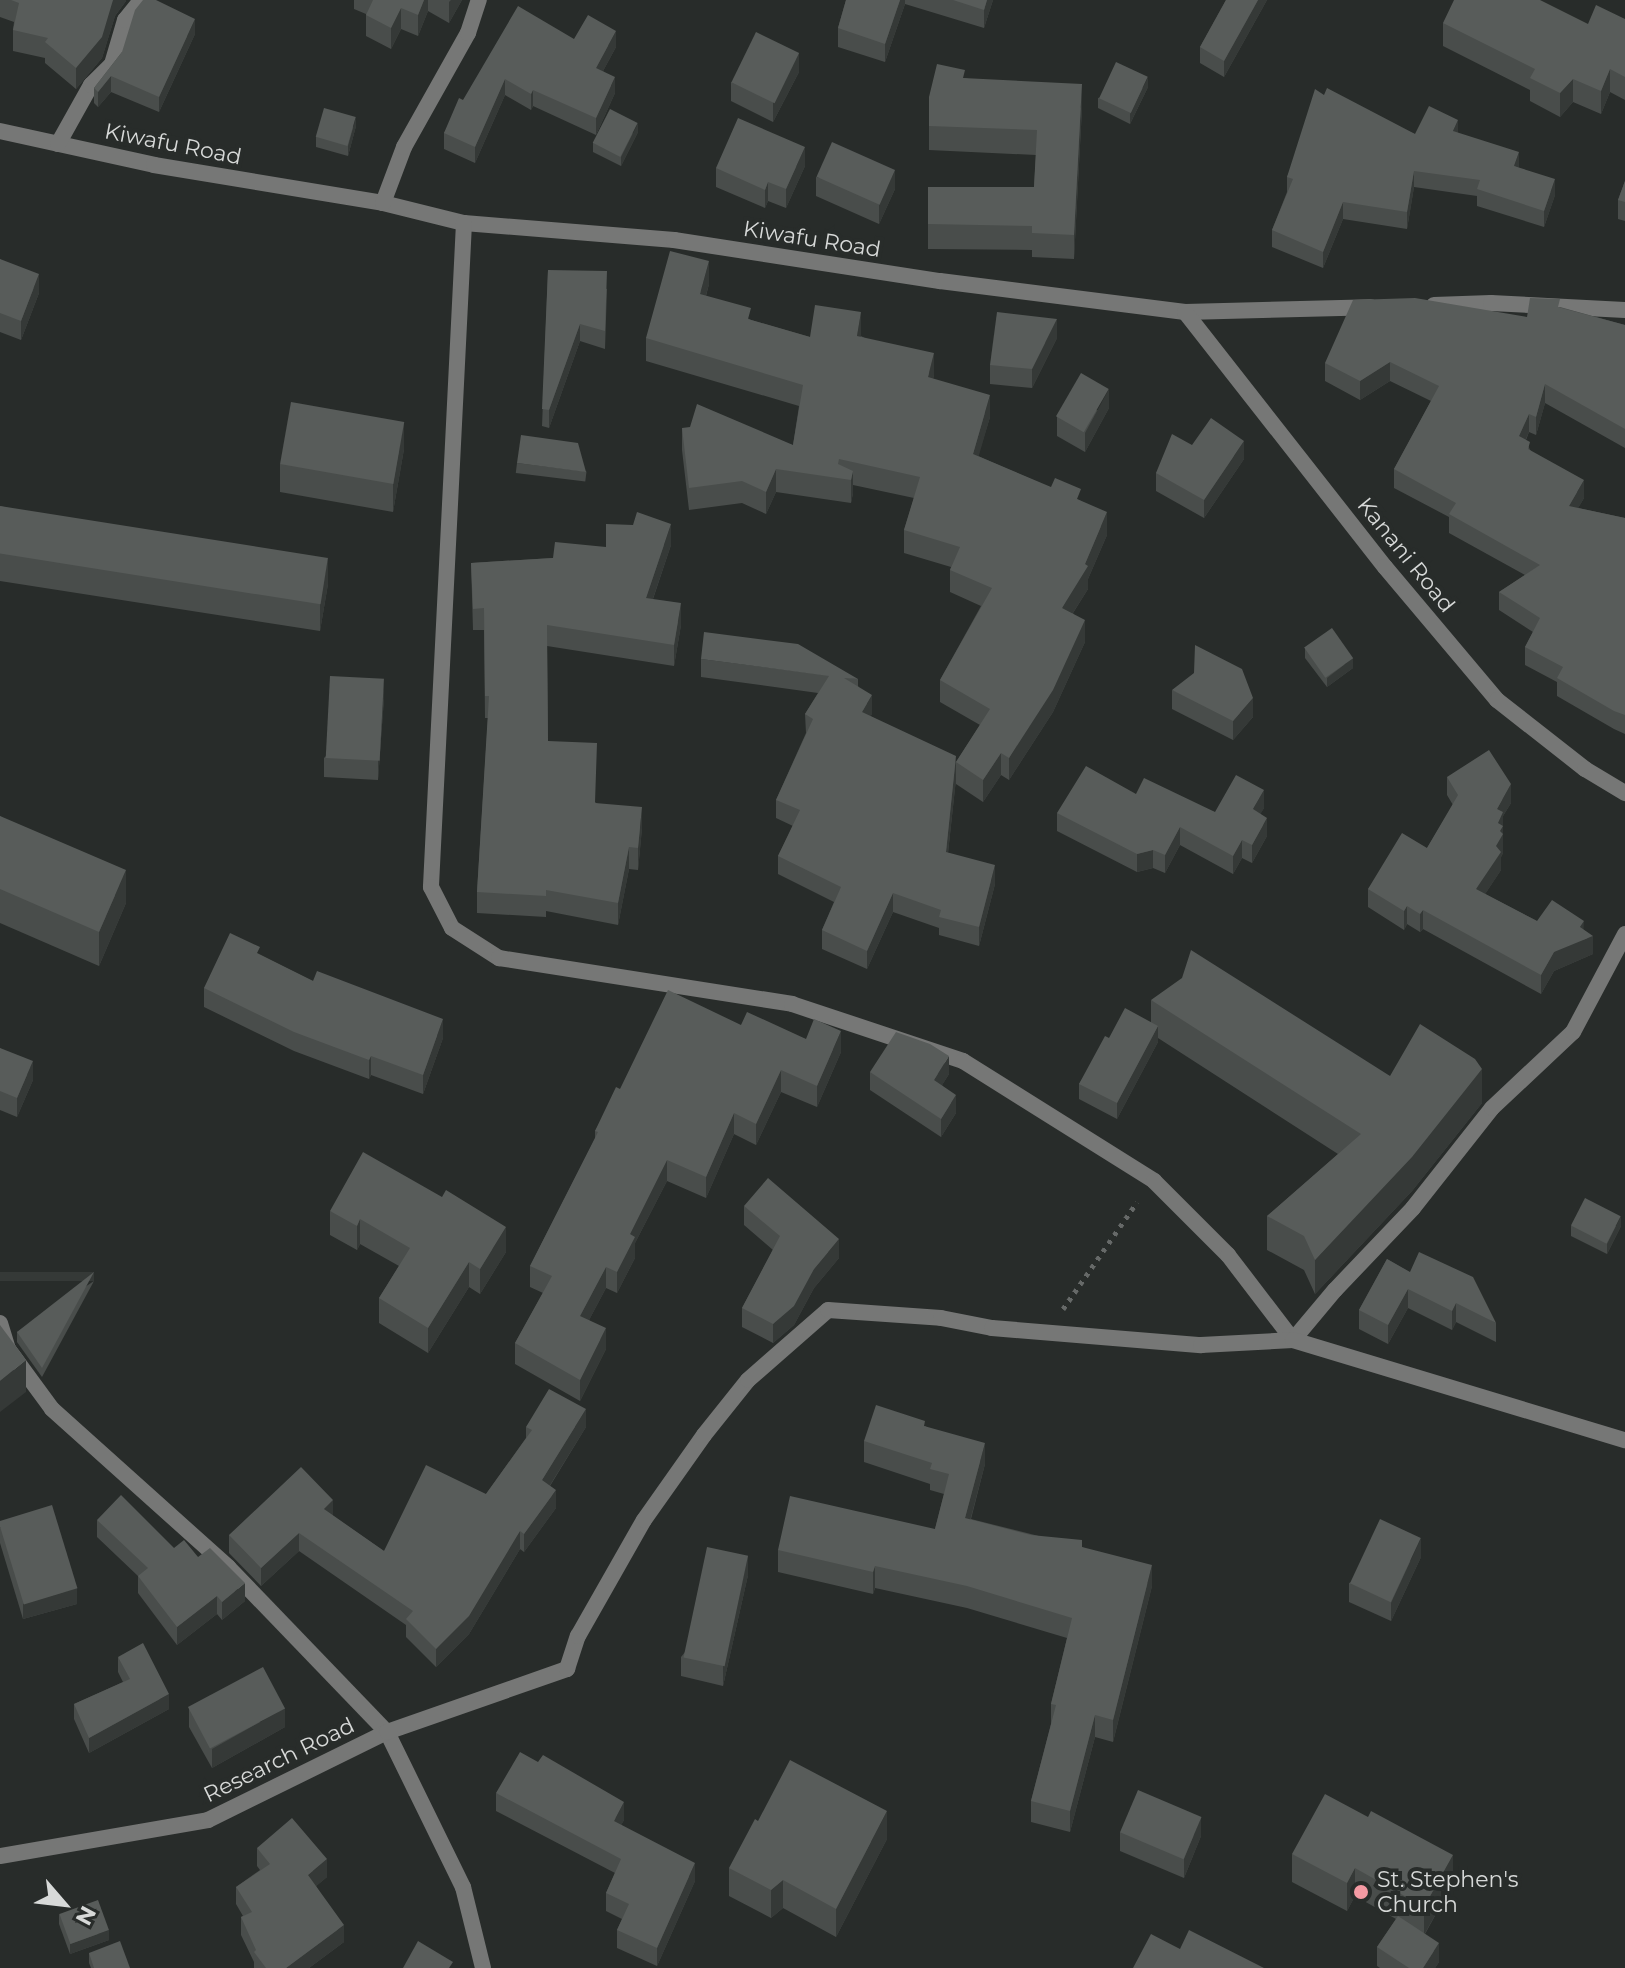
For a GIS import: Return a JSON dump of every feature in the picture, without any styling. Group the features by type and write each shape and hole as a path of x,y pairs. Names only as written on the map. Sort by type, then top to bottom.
{"street":[{"path":"58,144 91,85 112,64 125,20 141,0"},
{"path":"383,203 404,147 468,33 479,0"},
{"name":"Kiwafu Road","path":"0,131 154,165 383,203 464,223 674,240 940,281 1185,312 1388,307"},
{"path":"464,223 431,887 452,928 499,958 792,1004 963,1061 1112,1152 1151,1180 1228,1255 1293,1340"},
{"path":"1417,306 1491,303 1625,310"},
{"name":"Kanani Road","path":"1185,312 1385,567 1497,700 1585,769 1625,793"},
{"path":"1293,1340 1335,1290 1413,1208 1492,1108 1573,1032 1625,934"},
{"name":"Research Road","path":"0,1856 208,1820 387,1732 567,1669 578,1636 644,1520 704,1435 748,1380 828,1310 941,1318 992,1328 1046,1332"},
{"path":"0,1323 8,1349 52,1409 228,1567 387,1732 463,1887 483,1968"},
{"path":"1046,1332 1201,1345 1293,1340 1625,1440"}],"path":[{"path":"1046,1332 1151,1180"}],"building":[{"path":"11,0 113,0 102,37 76,68 45,42 48,38 13,30 19,3"},
{"path":"143,0 156,0 195,19 159,97 111,76 98,92 94,88 122,52 135,10"},
{"path":"373,0 424,0 418,15 401,8 391,28 366,15"},
{"path":"846,0 900,0 885,44 838,28"},
{"path":"953,0 987,0 984,10"},
{"path":"1226,0 1258,0 1224,61 1200,47"},
{"path":"1454,0 1540,0 1588,24 1596,5 1625,19 1625,77 1610,69 1601,91 1573,79 1560,93 1530,78 1535,69 1443,23"},
{"path":"518,6 574,39 588,15 616,31 596,68 615,77 596,118 533,90 531,94 505,79 475,147 444,133 459,98 463,100"},
{"path":"756,32 799,53 775,103 731,82"},
{"path":"1116,62 1148,77 1131,113 1099,98"},
{"path":"937,64 965,70 963,78 1082,84 1074,235 1032,233 1032,226 928,224 928,187 1034,187 1037,130 929,126 929,97"},
{"path":"1327,88 1415,134 1429,106 1458,120 1453,131 1519,152 1514,166 1555,179 1544,211 1477,189 1480,180 1414,171 1407,212 1343,202 1323,252 1272,230 1293,179 1287,177 1315,89 1324,95"},
{"path":"324,108 356,117 347,146 316,137"},
{"path":"610,109 638,123 620,157 593,143"},
{"path":"738,118 805,147 786,189 768,182 765,190 716,168"},
{"path":"832,142 895,170 880,205 817,177"},
{"path":"1625,181 1625,202 1618,200"},
{"path":"670,251 709,261 700,294 751,308 748,319 810,337 815,305 861,312 857,336 934,353 928,377 990,395 973,454 1051,487 1055,478 1081,489 1077,499 1107,512 1085,564 1088,566 1062,608 1085,620 1053,690 1009,758 1001,753 983,780 956,762 990,709 940,680 992,588 950,570 960,547 904,530 920,477 839,459 838,464 853,471 851,480 776,469 766,492 742,481 689,488 682,428 690,427 697,404 793,445 803,385 646,338"},
{"path":"0,259 39,274 21,321 0,313"},
{"path":"548,270 607,271 605,331 580,324 549,410 542,409"},
{"path":"1415,298 1527,317 1530,298 1560,299 1558,307 1625,325 1625,429 1545,384 1536,417 1529,414 1519,436 1530,442 1528,449 1584,480 1569,506 1625,518 1625,715 1557,678 1563,667 1525,647 1540,618 1499,592 1540,565 1449,514 1456,503 1394,469 1439,386 1390,362 1360,381 1325,363 1353,300"},
{"path":"997,312 1057,319 1032,369 990,365"},
{"path":"1081,373 1109,389 1084,432 1056,416"},
{"path":"291,402 404,422 393,484 280,464"},
{"path":"1211,418 1244,441 1204,500 1156,473 1172,434 1192,445"},
{"path":"521,435 578,443 586,472 517,463"},
{"path":"0,506 328,558 321,604 0,554"},
{"path":"637,512 671,524 646,598 681,603 674,645 547,625 548,741 597,743 595,803 642,807 638,848 629,847 618,903 546,890 546,896 477,892 489,696 485,696 484,608 473,609 471,563 553,558 555,542 606,547 606,524 633,525"},
{"path":"1332,628 1353,658 1325,678 1304,648"},
{"path":"704,632 798,644 858,679 844,678 872,695 862,712 956,756 946,852 995,865 979,927 939,917 941,910 893,893 867,951 822,930 841,887 778,856 800,810 776,800 813,719 805,714 829,676 701,659"},
{"path":"1195,645 1242,669 1253,698 1233,721 1172,690 1194,673"},
{"path":"330,676 384,679 380,761 326,758"},
{"path":"1489,750 1511,784 1497,809 1503,812 1498,823 1503,826 1500,831 1503,834 1496,846 1501,852 1476,889 1537,921 1552,900 1584,921 1580,927 1593,936 1554,952 1541,975 1423,910 1420,914 1407,906 1404,911 1368,889 1402,833 1427,848 1458,795 1447,777"},
{"path":"1086,766 1136,794 1144,778 1215,812 1236,775 1264,790 1253,809 1267,818 1252,845 1242,840 1233,856 1180,827 1165,855 1153,850 1137,854 1057,813"},
{"path":"0,816 126,870 99,932 0,889"},
{"path":"230,933 260,947 257,953 313,981 317,971 443,1019 423,1075 371,1056 369,1060 294,1032 204,988"},
{"path":"1191,950 1390,1076 1420,1024 1475,1059 1482,1069 1412,1157 1315,1260 1304,1236 1267,1216 1361,1134 1151,1000 1182,978"},
{"path":"668,990 741,1025 747,1012 806,1039 814,1019 841,1031 817,1086 781,1070 756,1124 734,1113 706,1177 667,1160 630,1234 635,1237 617,1272 606,1267 580,1316 606,1328 580,1380 515,1343 552,1276 530,1266 598,1132 595,1131 616,1087 620,1089"},
{"path":"1125,1008 1158,1026 1117,1103 1079,1084 1105,1036 1109,1038"},
{"path":"896,1032 930,1044 949,1056 934,1080 956,1095 941,1119 870,1072"},
{"path":"0,1048 33,1061 17,1098 0,1091"},
{"path":"363,1152 442,1197 446,1190 506,1227 480,1269 469,1262 428,1328 379,1298 410,1248 360,1219 357,1226 330,1211"},
{"path":"768,1178 839,1239 814,1269 794,1306 773,1324 742,1308 780,1236 744,1206"},
{"path":"1585,1198 1621,1216 1607,1244 1571,1226"},
{"path":"1419,1252 1473,1277 1496,1323 1456,1303 1452,1311 1408,1289 1388,1325 1359,1310 1387,1259 1410,1272"},
{"path":"94,1272 42,1368 17,1332"},
{"path":"0,1325 26,1360 0,1381"},
{"path":"549,1389 586,1409 542,1480 556,1490 524,1534 520,1531 469,1616 436,1649 406,1619 413,1611 299,1533 261,1568 229,1535 301,1467 333,1500 324,1509 384,1551 426,1465 486,1494 532,1430 526,1427"},
{"path":"876,1405 925,1421 924,1426 985,1443 965,1518 1031,1535 1082,1540 1082,1547 1152,1565 1113,1720 1095,1715 1070,1811 1031,1801 1056,1705 1051,1704 1072,1618 967,1586 875,1566 873,1572 778,1550 790,1496 935,1529 949,1474 930,1469 932,1463 864,1441"},
{"path":"121,1495 174,1548 184,1540 198,1557 210,1548 245,1583 222,1602 217,1596 177,1627 138,1576 148,1568 97,1520"},
{"path":"52,1505 77,1588 24,1605 0,1521"},
{"path":"1380,1519 1421,1538 1391,1602 1350,1583"},
{"path":"707,1547 748,1556 725,1666 684,1658"},
{"path":"143,1643 169,1694 89,1738 74,1704 130,1679 118,1657"},
{"path":"263,1667 285,1708 210,1748 188,1707"},
{"path":"520,1752 538,1762 543,1755 624,1802 614,1821 695,1863 657,1948 617,1930 629,1904 606,1893 621,1859 496,1793"},
{"path":"790,1760 887,1811 836,1909 783,1880 771,1890 729,1868"},
{"path":"1138,1790 1202,1817 1184,1859 1120,1832"},
{"path":"1325,1794 1368,1817 1371,1811 1453,1855 1424,1907 1355,1868 1347,1883 1292,1854"},
{"path":"292,1818 327,1859 308,1875 344,1925 286,1968 266,1968 254,1952 256,1950 241,1917 252,1912 236,1887 270,1864 257,1848"},
{"path":"98,1900 109,1930 70,1944 59,1914"},
{"path":"1398,1916 1439,1943 1423,1968 1409,1968 1377,1947"},
{"path":"1189,1930 1264,1968 1133,1968 1151,1934 1180,1949"},
{"path":"120,1941 130,1968 94,1968 89,1953"},
{"path":"418,1941 453,1962 449,1968 403,1968"}],"place":[{"name":"St. Stephen's Church","path":"1361,1892"}]}
